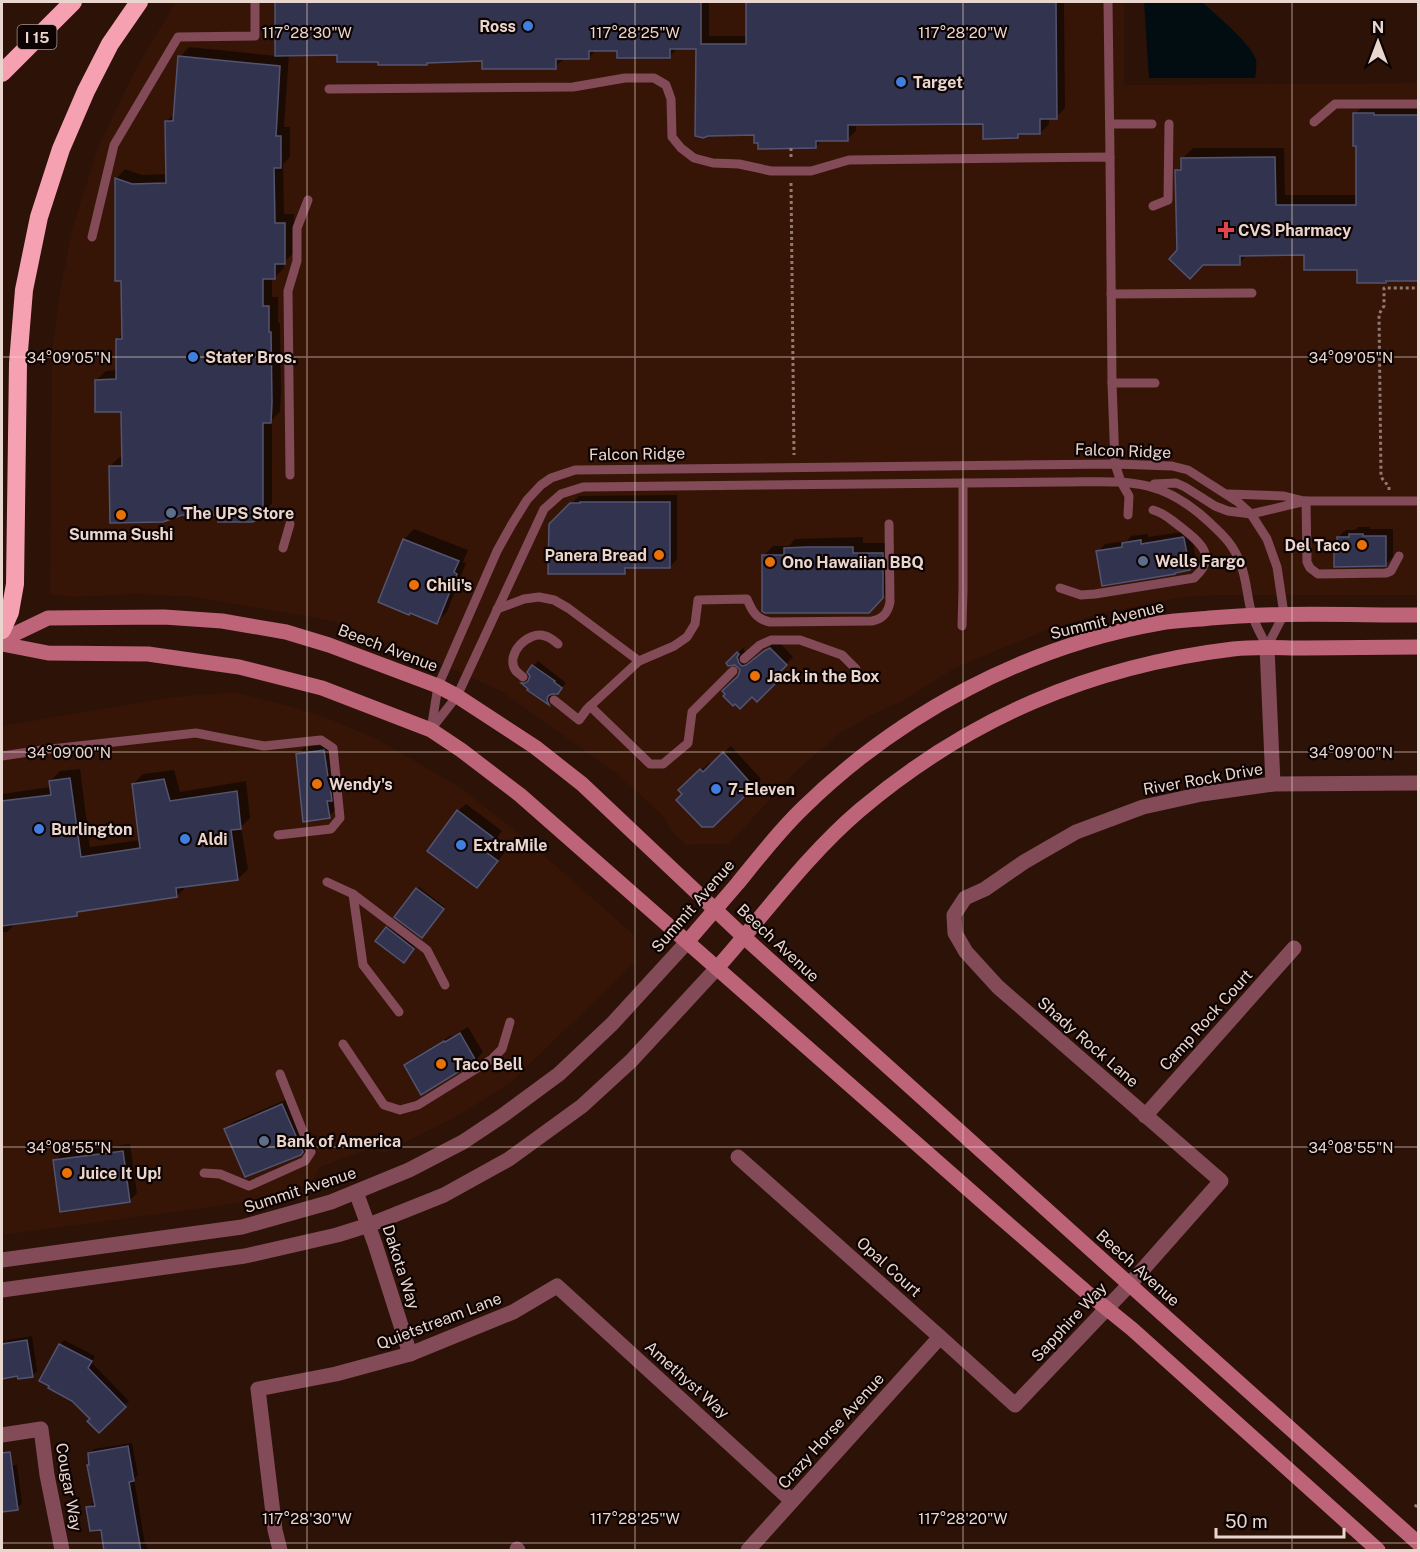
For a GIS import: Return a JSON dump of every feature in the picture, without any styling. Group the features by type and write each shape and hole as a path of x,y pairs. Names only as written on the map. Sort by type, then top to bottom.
{"highway":[{"name":"I 15","path":"2,73 73,2"},
{"path":"2,630 10,612 15,584 18,363 24,290 39,217 61,149 86,91 110,44 139,2"}],"main road":[{"name":"Summit Avenue","path":"687,941 803,808 863,756 951,697 1018,665 1080,642 1161,622 1284,614 1419,615"},
{"name":"Beech Avenue","path":"2,642 48,618 164,616 222,621 286,632 318,642 438,686 457,696 534,747 582,784 744,937 1419,1543"},
{"name":"Beech Avenue","path":"2,642 48,653 148,654 239,667 322,688 431,730 520,795 1132,1329 1378,1551"},
{"path":"717,968 822,847 859,811 919,764 1018,707 1106,674 1160,661 1234,649 1419,647"}],"street":[{"path":"1267,647 1273,784"},
{"name":"River Rock Drive","path":"954,915 965,898 986,889 1023,862 1076,832 1143,807 1202,794 1273,784 1419,783"},
{"name":"Shady Rock Lane","path":"954,915 955,933 966,952 998,987 1221,1181"},
{"name":"Summit Avenue","path":"2,1260 242,1227 331,1202 409,1170 463,1142 559,1074 612,1024 687,941"},
{"name":"Camp Rock Court","path":"1145,1116 1294,948"},
{"path":"2,1290 245,1256 337,1235 369,1225 444,1195 509,1159 582,1106 631,1061 717,968"},
{"name":"Opal Court","path":"738,1157 1015,1406"},
{"name":"Sapphire Way","path":"1015,1406 1129,1285 1221,1181"},
{"name":"Dakota Way","path":"356,1192 369,1225 410,1354"},
{"name":"Quietstream Lane","path":"280,1551 275,1530 258,1389 336,1374 410,1354 513,1312 556,1286"},
{"name":"Amethyst Way","path":"556,1286 792,1501"},
{"name":"Crazy Horse Avenue","path":"748,1551 940,1337"},
{"name":"Cougar Way","path":"2,1435 41,1429 47,1475 62,1551"}],"lane":[{"path":"92,237 114,145 178,37 255,36 255,2"},
{"path":"1108,2 1115,464 1129,496 1128,515"},
{"path":"329,90 573,87 625,78 654,78 666,85 671,99 672,137 694,158 771,171 811,171 849,160 1110,157"},
{"path":"1314,122 1335,104 1419,104"},
{"path":"1110,124 1152,124"},
{"path":"1153,206 1168,200 1169,124"},
{"path":"290,475 288,291 297,261 297,228 308,200"},
{"path":"1112,294 1252,293"},
{"path":"1112,383 1155,383"},
{"name":"Falcon Ridge","path":"431,730 438,686 497,550 527,500 541,484 575,470 1115,464 1172,466 1188,470 1238,502 1251,514 1267,539 1277,567 1284,614"},
{"name":"Falcon Ridge","path":"431,730 457,696 544,509 561,494 582,487 1121,482 1146,485 1167,491 1183,500 1228,539 1242,568 1252,615 1267,647"},
{"path":"962,627 963,483"},
{"path":"1146,485 1176,483 1215,506 1228,511 1251,514 1306,501"},
{"path":"1226,494 1284,496 1306,501 1419,501"},
{"path":"1306,501 1307,562 1310,568 1318,574 1386,573 1391,571 1399,556"},
{"path":"1060,588 1082,595 1194,578 1205,564 1206,554 1203,546 1162,513 1153,510"},
{"path":"283,548 290,524"},
{"path":"554,700 579,720 590,706 639,661 674,646 687,637 695,624 698,600 747,599 757,617 770,622 880,619 889,609 890,602 889,524"},
{"path":"497,609 524,599 539,597 554,600 639,661"},
{"path":"1267,647 1284,614"},
{"path":"523,677 515,670 513,662 520,643 534,635 545,636 558,644"},
{"path":"744,659 760,645 771,640 800,640 842,655 856,669"},
{"path":"590,706 650,764 663,764 688,743 692,712 733,671"},
{"path":"2,756 196,733 264,746 321,740 333,748 340,818 331,829 278,835"},
{"path":"327,882 353,894 427,950 445,985"},
{"path":"353,894 363,965 399,1012"},
{"path":"343,1044 384,1105 400,1110 418,1105 492,1059 502,1049 510,1022"},
{"path":"204,1173 220,1174 249,1186 305,1161 311,1152 280,1074"}],"path":[{"path":"791,148 794,457"},
{"path":"1389,501 1389,487 1381,477 1379,314 1384,306 1384,288 1419,288"}],"shaded area":[{"path":"176,2 1124,2 1124,85 1418,83 1418,595 1184,597 1098,614 1044,631 955,668 902,701 844,730 794,773 729,844 686,845 673,833 663,816 619,775 501,691 406,648 332,621 196,597 135,594 71,597 50,594 52,351 61,285 73,226 99,145 137,66"},
{"path":"1144,2 1202,2 1232,29 1253,53 1256,60 1255,78 1149,78"},
{"path":"234,692 327,718 377,739 461,788 522,836 634,935 635,962 510,1083 454,1118 384,1153 369,1149 320,1167 310,1184 233,1204 2,1235 2,726 173,697"}],"building":[{"path":"275,2 701,2 701,44 746,44 746,2 1056,2 1057,119 1040,119 1040,134 1018,134 1018,138 983,139 983,124 848,125 848,141 816,141 816,148 758,149 758,143 754,143 754,135 703,138 695,136 696,49 670,49 670,58 617,58 617,51 589,51 589,59 556,59 556,69 482,69 482,61 427,63 427,65 378,65 378,62 337,62 337,55 275,56"},
{"path":"178,56 280,66 276,136 281,136 281,168 274,168 275,223 285,223 285,264 275,264 275,279 263,279 263,306 269,306 269,332 271,332 272,402 271,423 263,423 263,514 260,519 252,522 218,522 218,515 182,515 163,522 110,523 109,466 122,466 121,412 95,412 95,380 116,379 116,339 122,339 121,281 115,281 115,178 132,184 166,183 165,121 173,121"},
{"path":"1353,113 1419,115 1419,281 1357,283 1357,270 1304,270 1304,255 1240,256 1240,265 1203,265 1190,279 1169,259 1177,250 1175,170 1181,170 1181,158 1275,157 1276,205 1356,205 1356,146 1353,146"},
{"path":"670,502 670,568 625,568 625,574 548,574 549,524 570,503"},
{"name":"Del Taco","path":"1349,534 1386,536 1386,566 1334,567 1337,537 1349,537"},
{"name":"Wells Fargo","path":"1183,537 1190,570 1102,586 1096,551 1122,547 1122,543 1141,540 1141,544"},
{"path":"403,539 459,561 454,572 457,574 437,624 378,602"},
{"path":"853,547 853,553 883,553 883,598 869,613 765,613 762,611 762,555 784,555 784,548"},
{"name":"Jack in the Box","path":"770,648 787,665 774,678 777,682 757,702 752,697 740,709 735,704 733,706 723,696 725,694 722,691 738,676 740,670 735,665 728,666 726,663 737,652 739,663 742,666 746,665"},
{"path":"532,665 562,688 558,694 548,696 549,705 521,683 528,681 530,676 527,672"},
{"name":"Wendy's","path":"324,750 332,801 327,801 330,818 303,822 296,754"},
{"name":"7-Eleven","path":"723,752 754,787 713,827 702,827 676,800 682,794 678,790 700,769 703,772"},
{"path":"70,778 81,857 140,848 132,784 164,779 170,801 237,791 241,829 231,830 238,880 176,888 177,897 77,912 77,916 2,926 2,801 51,795 49,781"},
{"name":"ExtraMile","path":"457,810 495,839 486,852 498,861 477,888 427,851"},
{"path":"416,888 444,909 422,938 394,917"},
{"path":"386,927 414,949 404,963 375,941"},
{"name":"Taco Bell","path":"460,1033 476,1061 421,1095 404,1065"},
{"name":"Bank of America","path":"282,1104 303,1152 301,1155 245,1177 224,1129"},
{"path":"123,1151 130,1202 60,1212 53,1160"},
{"path":"27,1340 33,1377 18,1379 17,1376 2,1379 2,1344"},
{"path":"59,1344 92,1361 88,1368 126,1407 99,1433 87,1421 90,1419 72,1401 39,1381"},
{"path":"128,1446 134,1481 129,1482 141,1551 104,1551 101,1530 90,1531 86,1507 95,1506 87,1465 89,1465 88,1453"},
{"path":"10,1452 18,1510 2,1512 2,1453"}],"place":[{"name":"Ross","path":"528,26"},
{"name":"Target","path":"901,82"},
{"name":"CVS Pharmacy","path":"1226,230"},
{"name":"Stater Bros.","path":"193,357"},
{"name":"The UPS Store","path":"171,513"},
{"name":"Summa Sushi","path":"121,515"},
{"name":"Del Taco","path":"1362,545"},
{"name":"Panera Bread","path":"659,555"},
{"name":"Wells Fargo","path":"1143,561"},
{"name":"Ono Hawaiian BBQ","path":"770,562"},
{"name":"Chili's","path":"414,585"},
{"name":"Jack in the Box","path":"755,676"},
{"name":"Wendy's","path":"317,784"},
{"name":"7-Eleven","path":"716,789"},
{"name":"Burlington","path":"39,829"},
{"name":"Aldi","path":"185,839"},
{"name":"ExtraMile","path":"461,845"},
{"name":"Taco Bell","path":"441,1064"},
{"name":"Bank of America","path":"264,1141"},
{"name":"Juice It Up!","path":"67,1173"}]}
